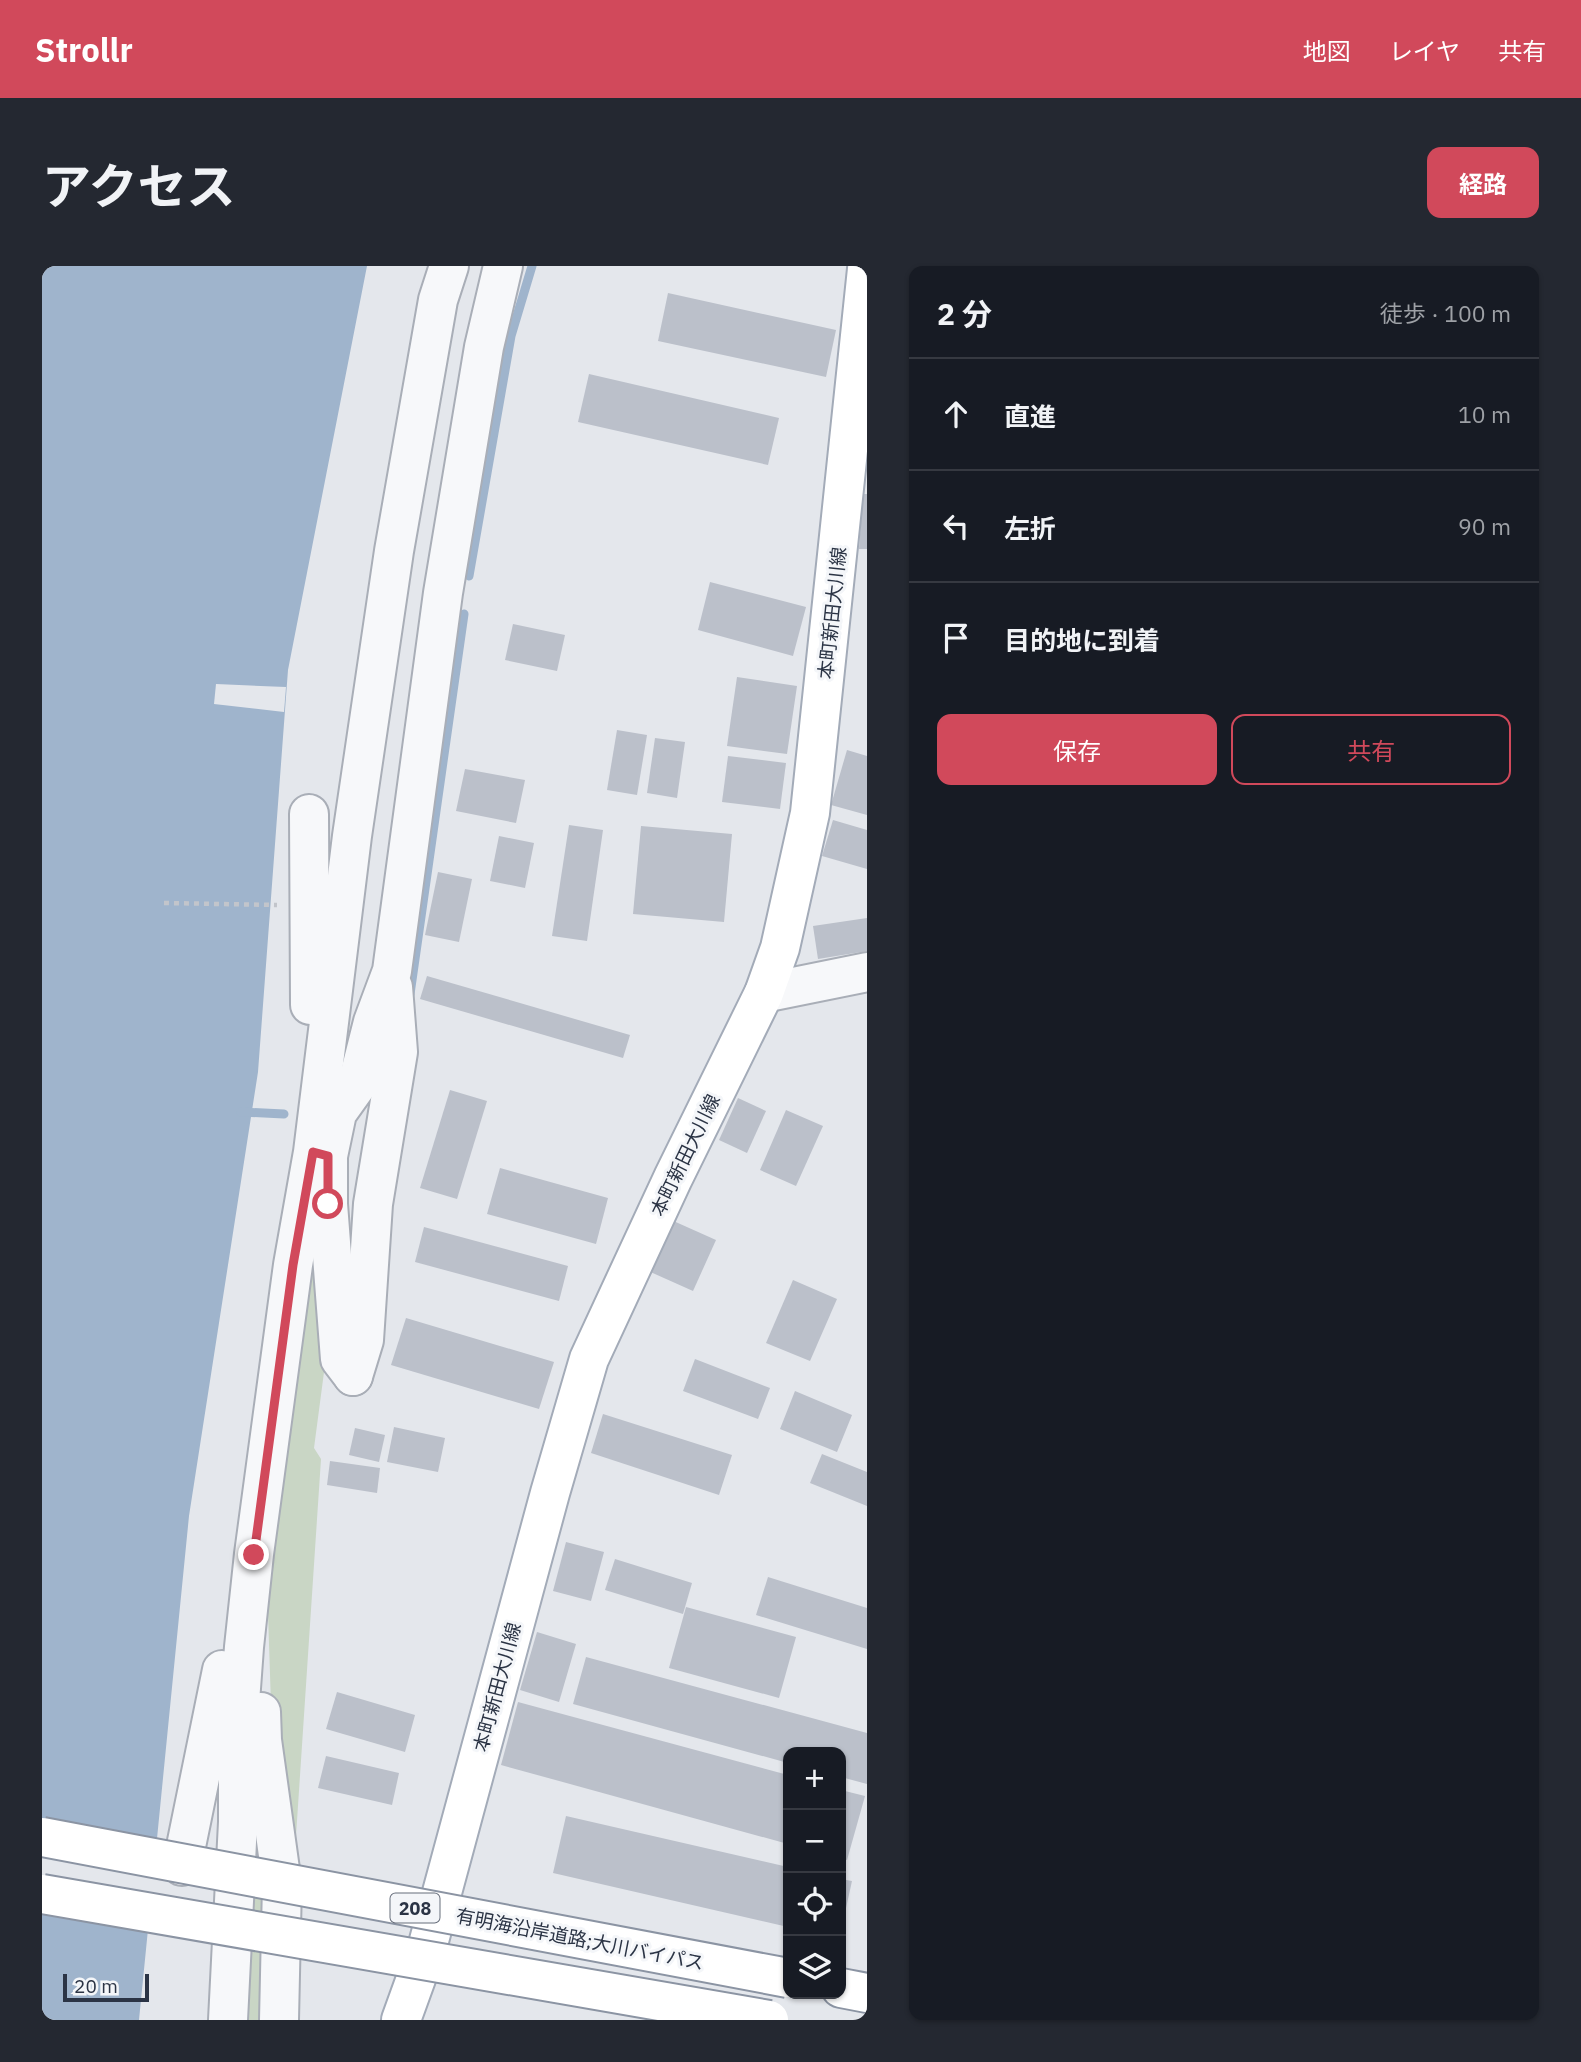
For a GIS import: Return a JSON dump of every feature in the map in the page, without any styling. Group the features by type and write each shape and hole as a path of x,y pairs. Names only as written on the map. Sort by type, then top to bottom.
{"main road":[{"name":"本町新田大川線","path":"401,2020 427,1948 546,1506 589,1359 673,1178 764,993 780,948 810,813 867,269"},
{"name":"有明海沿岸道路;大川バイパス","path":"42,1837 783,1977"},
{"path":"42,1894 769,2020"},
{"path":"846,1989 867,1993"}],"street":[{"path":"449,266 438,300 394,551 352,836 326,1037 321,1154 328,1204 340,1359 353,1376 364,1340 373,1204 398,1052 392,971 443,593 484,347 503,266"},
{"path":"309,814 310,1027 326,1037"},
{"path":"228,2020 238,1822 238,1729 244,1647 293,1265 321,1154 337,1113 357,1085 373,1022 392,971"},
{"path":"764,993 867,972"},
{"path":"182,1866 223,1665 244,1647"},
{"path":"244,1647 261,1673 262,1740 282,1884 279,2020"}],"path":[{"path":"164,903 284,905"}],"green space":[{"path":"316,1195 326,1357 314,1448 321,1459 294,1866 272,1735 266,1553"},
{"path":"252,1750 265,1880 265,2020 236,2020"}],"water":[{"path":"42,266 367,266 288,670 258,1072 189,1516 139,2020 42,2020"}],"pier":[{"path":"216,684 286,687 284,712 214,704"},
{"path":"42,1820 159,1843 151,1924 42,1905"}],"building":[{"path":"668,293 836,330 826,377 658,341"},
{"path":"589,374 779,418 768,465 578,422"},
{"path":"863,494 867,494 867,549 859,549"},
{"path":"710,582 806,607 793,656 698,630"},
{"path":"513,624 565,635 557,671 505,660"},
{"path":"737,677 797,686 787,754 727,746"},
{"path":"617,730 647,735 637,795 607,790"},
{"path":"655,738 685,742 677,798 647,793"},
{"path":"847,750 867,756 867,815 831,805"},
{"path":"728,756 786,763 780,809 722,802"},
{"path":"465,769 525,780 516,823 456,811"},
{"path":"833,820 867,830 867,869 822,856"},
{"path":"569,825 603,830 587,941 552,936"},
{"path":"641,826 732,834 724,922 633,914"},
{"path":"499,836 534,843 525,888 490,881"},
{"path":"438,872 472,879 459,942 425,935"},
{"path":"867,918 867,951 818,959 813,926"},
{"path":"427,976 630,1035 623,1058 420,999"},
{"path":"450,1090 487,1101 457,1199 420,1188"},
{"path":"738,1098 766,1111 747,1153 719,1140"},
{"path":"786,1110 823,1126 796,1186 760,1170"},
{"path":"500,1168 608,1198 596,1244 487,1214"},
{"path":"669,1219 716,1240 693,1291 646,1270"},
{"path":"424,1227 568,1266 559,1301 415,1262"},
{"path":"793,1280 837,1299 810,1361 766,1343"},
{"path":"406,1318 554,1362 539,1409 391,1365"},
{"path":"695,1359 770,1388 758,1419 683,1391"},
{"path":"795,1391 852,1415 837,1452 780,1429"},
{"path":"603,1414 732,1455 719,1495 591,1453"},
{"path":"394,1427 445,1438 438,1472 387,1462"},
{"path":"355,1428 385,1435 379,1462 349,1455"},
{"path":"822,1454 867,1472 867,1506 810,1483"},
{"path":"330,1461 380,1468 377,1493 327,1485"},
{"path":"566,1542 604,1552 591,1601 553,1591"},
{"path":"615,1559 692,1583 683,1614 605,1590"},
{"path":"768,1577 867,1608 867,1649 756,1615"},
{"path":"686,1607 796,1637 779,1698 669,1668"},
{"path":"537,1632 576,1644 559,1702 520,1690"},
{"path":"586,1657 867,1733 867,1784 846,1778 846,1747 783,1747 783,1762 573,1704"},
{"path":"337,1692 415,1715 405,1752 326,1729"},
{"path":"518,1702 783,1774 783,1843 501,1765"},
{"path":"326,1756 399,1773 392,1805 318,1788"},
{"path":"846,1791 865,1796 846,1860"},
{"path":"566,1816 783,1866 783,1926 553,1873"},
{"path":"846,1880 852,1881 846,1908"}],"waterway":[{"path":"469,576 511,336 532,266"},
{"path":"410,994 464,614"},
{"path":"241,1112 284,1114"}],"route":[{"path":"254,1555 293,1265 313,1152 328,1156 328,1204"}]}
